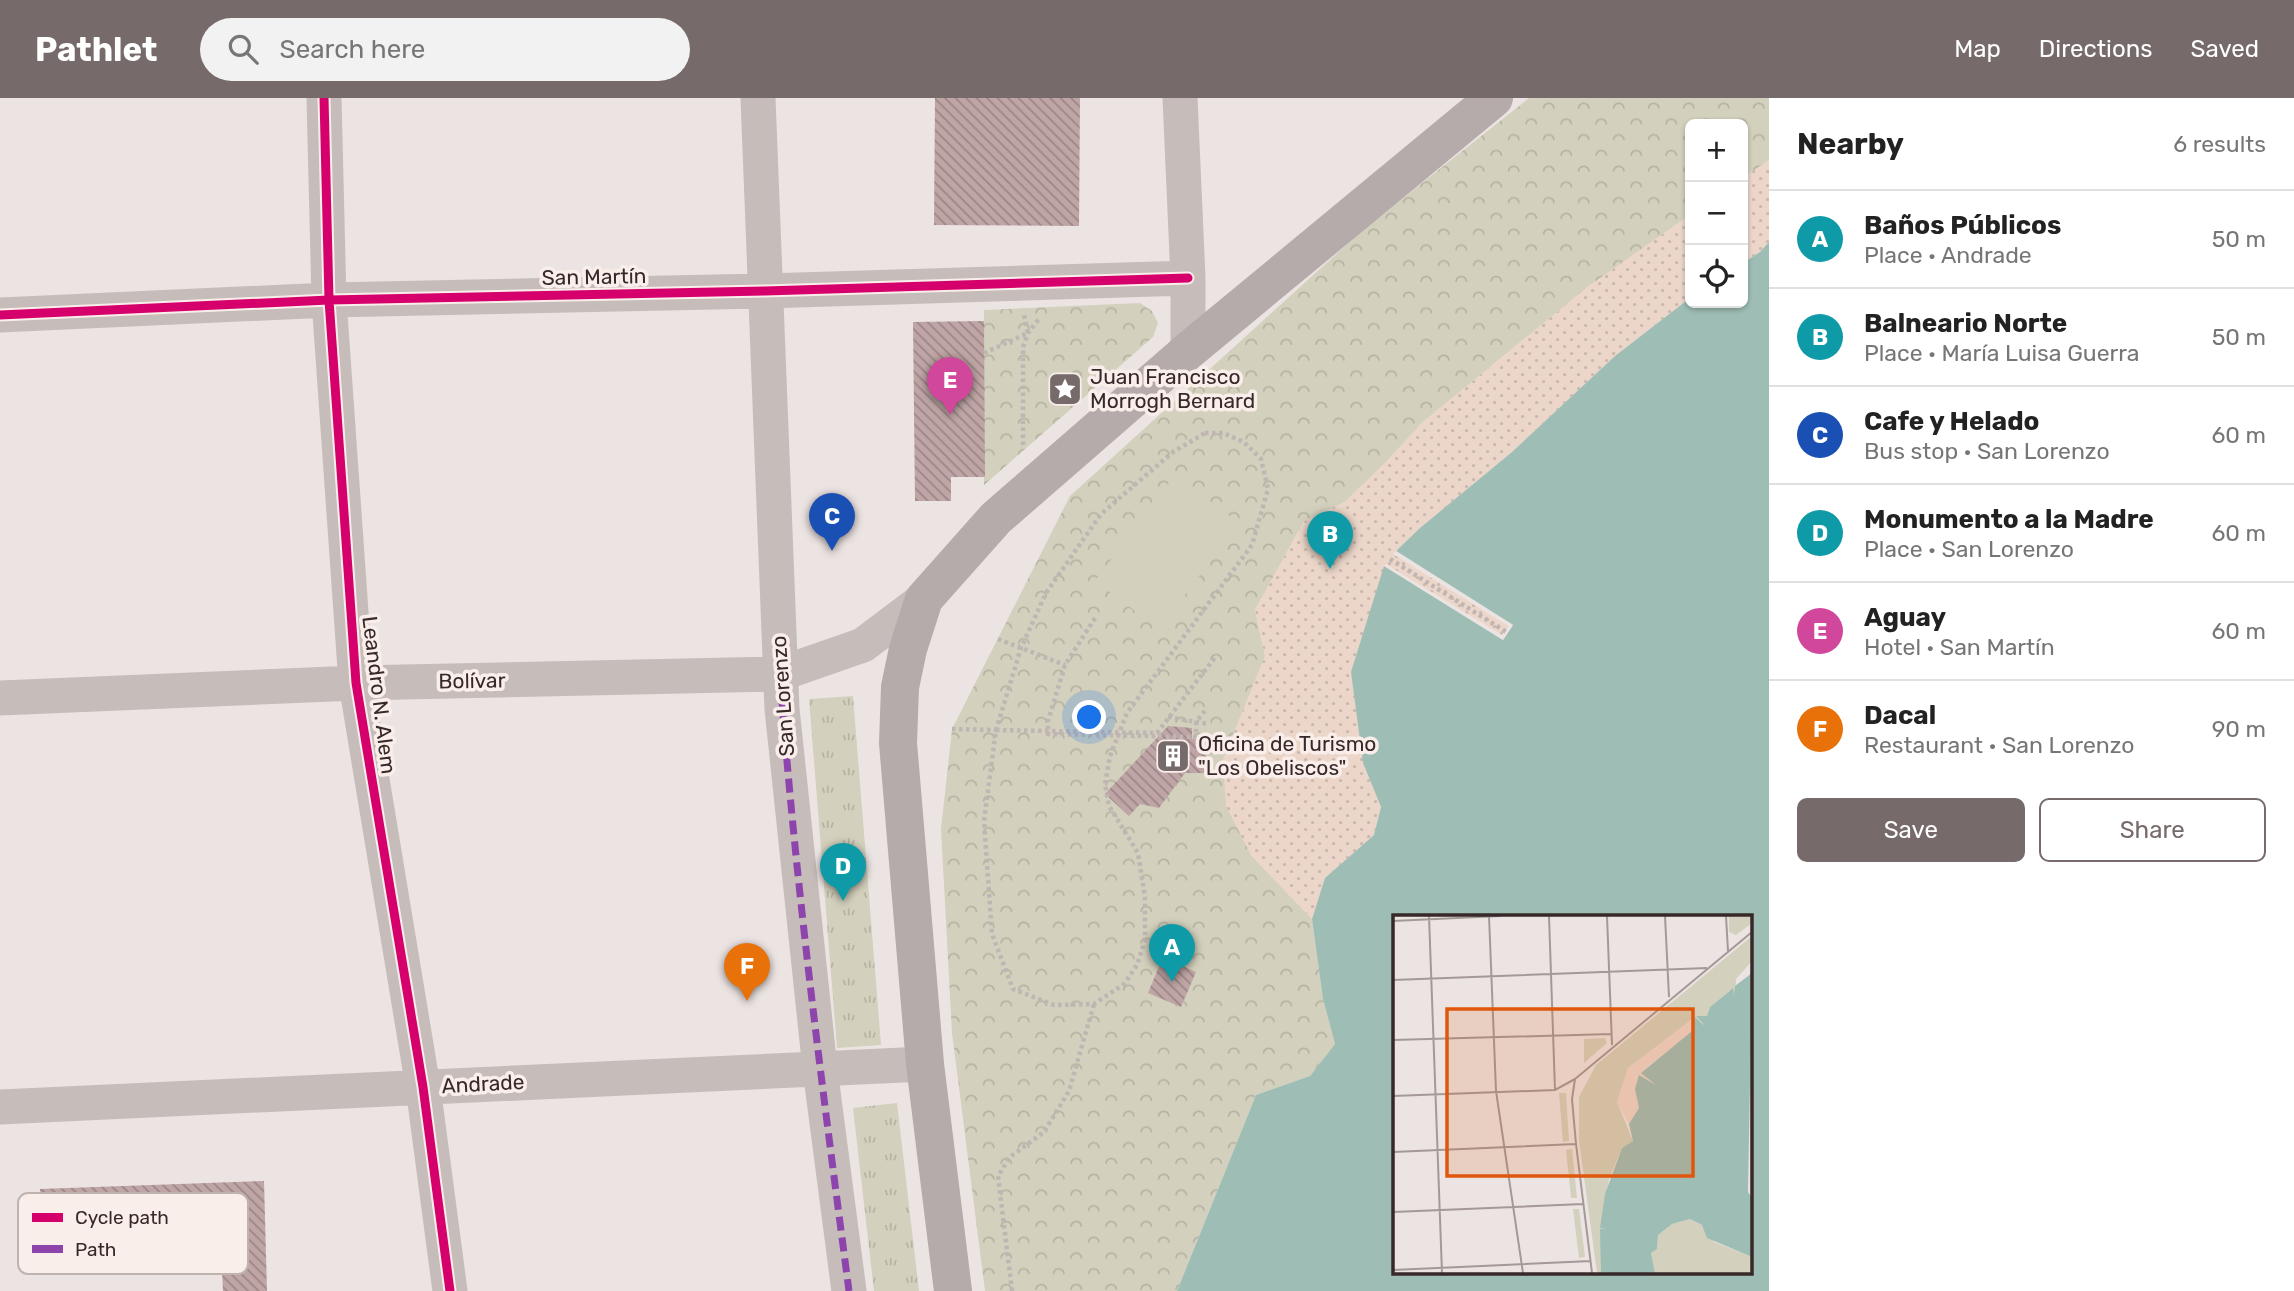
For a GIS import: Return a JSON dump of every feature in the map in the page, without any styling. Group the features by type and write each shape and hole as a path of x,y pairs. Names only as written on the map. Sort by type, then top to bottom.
{"main road":[{"path":"953,1291 925,1064 898,743 900,687 908,649 924,600 996,518 1188,351 1493,98"}],"street":[{"name":"Leandro N. Alem","path":"324,98 329,300 356,683 423,1087 450,1291"},
{"name":"San Lorenzo","path":"758,98 780,674 787,767 820,1069 849,1291"},
{"path":"1180,98 1188,278 1188,351"},
{"name":"San Martín","path":"0,315 329,300 765,291 1188,278"},
{"name":"Bolívar","path":"0,698 356,683 780,674 863,645 924,600"},
{"name":"Andrade","path":"0,1107 925,1064"}],"path":[{"path":"1023,453 1023,347 1036,320 1048,315"},
{"path":"984,353 1028,332"},
{"path":"1205,433 1223,433 1244,442 1261,459 1268,489 1252,545 1127,713 1110,756 1105,784 1109,806 1138,853 1145,897 1145,940 1138,965 1124,984 1094,1004 1054,1005 1013,989 992,934 984,821 996,730 1021,648 1046,593 1101,514 1173,452 1205,433"},
{"path":"1390,559 1508,633"},
{"path":"1095,618 1065,665 1048,721 1048,734 1196,737 1196,722 1207,708"},
{"path":"998,639 1065,665"},
{"path":"952,729 1157,733 1216,656"},
{"path":"1168,717 1208,724"},
{"path":"1012,1291 998,1176 1010,1157 1044,1132 1069,1091 1094,1004"}],"green space":[{"path":"1529,98 1769,98 1769,160 1748,175 1748,119 1685,119 1685,219 1589,286 1423,422 1345,502 1304,521 1255,610 1265,656 1223,760 1251,855 1312,919 1323,999 1335,1044 1310,1076 1256,1095 1177,1291 985,1291 952,1033 941,829 952,729 1070,496 1364,229"},
{"path":"1140,303 1152,311 1158,323 1153,337 984,485 984,310"},
{"path":"1175,475 1239,523 1159,629 1095,581"},
{"path":"853,696 881,1045 837,1048 809,699"},
{"path":"897,1103 919,1291 874,1291 853,1108"}],"sand":[{"path":"1769,160 1769,242 1748,260 1748,182 1748,175"},
{"path":"1685,219 1685,302 1615,356 1512,452 1396,551 1513,625 1503,640 1384,567 1363,763 1381,807 1374,835 1325,878 1312,919 1251,855 1226,806 1223,760 1265,656 1255,610 1304,521 1345,502 1423,422 1589,286"}],"shaded area":[{"path":"1769,242 1769,1291 1177,1291 1256,1095 1310,1076 1335,1044 1323,999 1312,919 1325,878 1374,835 1381,807 1363,763 1351,672 1384,566 1503,640 1513,625 1396,551 1512,452 1615,356 1685,302 1685,308 1748,308 1748,260"}],"pier":[{"path":"1396,551 1513,625 1503,640 1384,566 1386,564 1502,635 1508,626 1393,554"}],"building":[{"path":"935,98 1080,98 1079,226 934,225"},
{"path":"984,321 985,477 951,477 951,501 915,501 913,322"},
{"name":"Oficina de Turismo \"Los Obeliscos\"","path":"1168,726 1192,728 1192,739 1207,740 1205,773 1185,773 1159,808 1140,804 1129,816 1105,794"},
{"path":"1163,957 1196,972 1181,1007 1148,993"},
{"path":"264,1181 267,1291 223,1291 222,1274 248,1274 248,1193 40,1193 40,1189"}],"marked path":[{"path":"780,674 801,906 849,1291"}],"cycle path":[{"path":"324,98 329,300 356,683 423,1087 450,1291"},
{"path":"0,315 329,300 765,291 1188,278"}],"place":[{"name":"Juan Francisco Morrogh Bernard","path":"1065,389"},
{"name":"Aguay","path":"950,415"},
{"name":"Cafe y Helado","path":"832,551"},
{"name":"Balneario Norte","path":"1330,569"},
{"name":"Oficina de Turismo \"Los Obeliscos\"","path":"1173,756"},
{"name":"Monumento a la Madre","path":"843,901"},
{"name":"Baños Públicos","path":"1172,982"},
{"name":"Dacal","path":"747,1001"}]}
